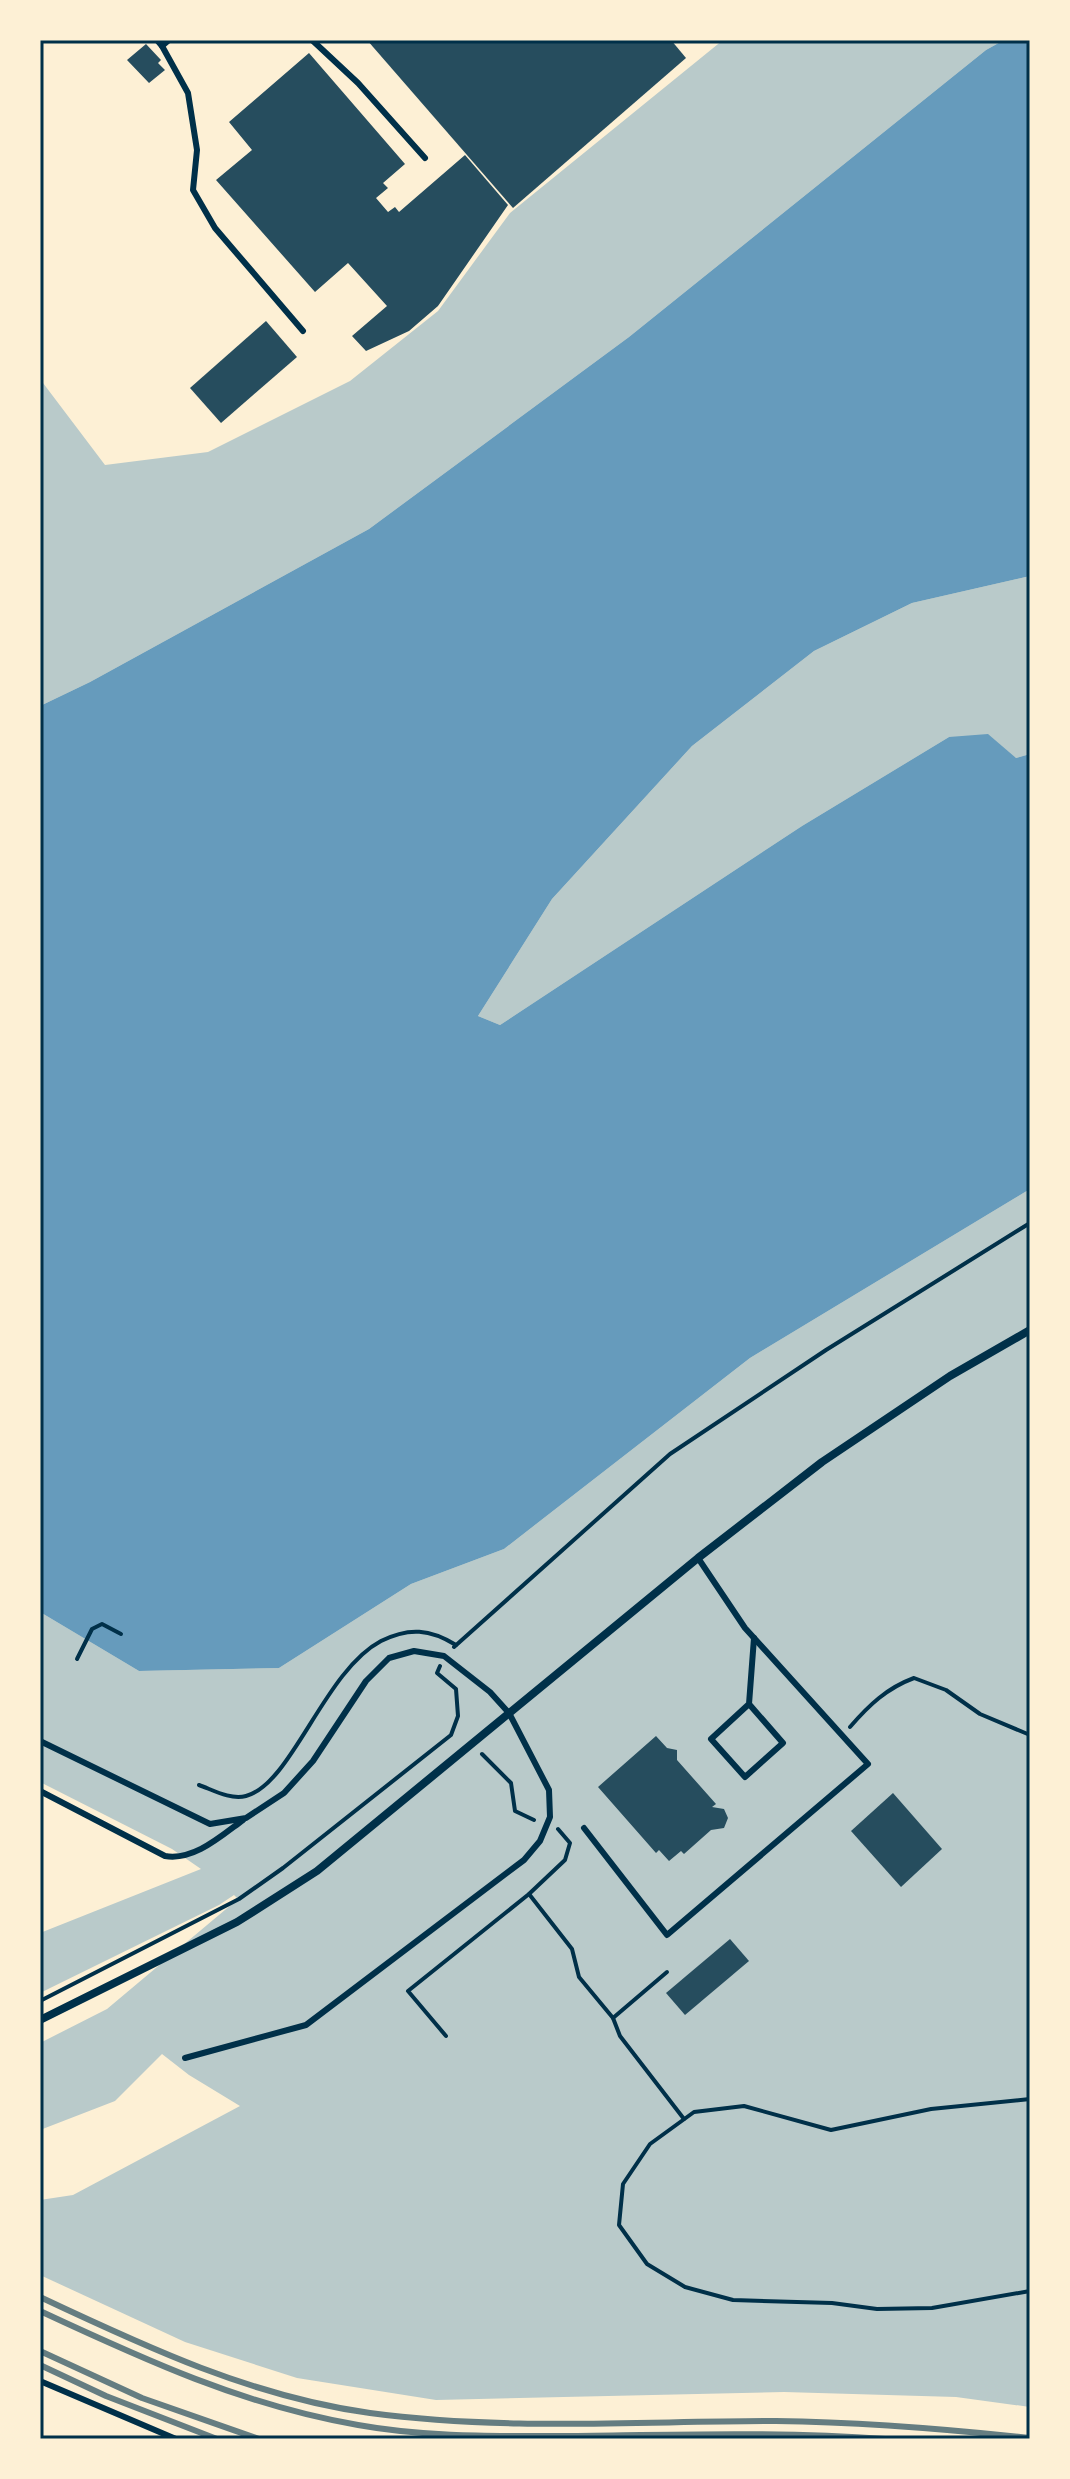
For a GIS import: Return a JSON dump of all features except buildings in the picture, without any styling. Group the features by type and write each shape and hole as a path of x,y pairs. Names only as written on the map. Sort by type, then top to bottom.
{"street":[{"path":"40,2020 196,1944 278,1898 317,1871 698,1558 822,1462 950,1376 1030,1330"}],"lane":[{"path":"169,40 159,43 188,93 197,150 193,190 215,228 303,331"},
{"path":"312,40 358,83 425,158"},
{"path":"584,1828 667,1935 868,1764 754,1638 698,1558"},
{"path":"749,1704 783,1743 745,1777 711,1739 749,1704 754,1638"},
{"path":"40,1791 165,1856 177,1858 199,1849 284,1793 313,1761 366,1681 389,1658 414,1651 444,1656 490,1692 509,1713 549,1790 550,1817 540,1841 524,1860 306,2025 185,2058"},
{"path":"40,1741 210,1824 246,1818"},
{"path":"40,2381 176,2439"}],"path":[{"path":"40,2001 239,1899 283,1868 451,1735 458,1716 456,1689 437,1673 444,1656 670,1454 826,1350 1030,1223"},
{"path":"77,1659 92,1629 102,1624 121,1634"},
{"path":"199,1785 224,1795 243,1797 263,1789 279,1771 330,1691 349,1666 370,1647 394,1634 413,1630 438,1634 456,1645"},
{"path":"843,1735 866,1709 893,1686 914,1678 946,1690 980,1714 1030,1735"},
{"path":"529,1894 572,1949 579,1977 613,2018 620,2036 684,2119"},
{"path":"613,2018 667,1972"},
{"path":"1030,2099 931,2109 831,2130 744,2106 694,2112 650,2144 623,2184 619,2225 647,2264 685,2287 733,2300 832,2303 877,2309 932,2308 1030,2291"}],"shaded area":[{"path":"723,40 1004,40 986,50 629,337 369,529 90,682 40,706 40,379 105,465 208,452 350,381 438,311 510,213"},
{"path":"1030,576 1030,754 1016,758 949,737 802,826 500,1025 478,1016 552,899 692,746 814,651 912,603"},
{"path":"1030,1189 1030,2407 956,2397 784,2392 436,2400 297,2378 185,2342 40,2275 40,2200 73,2195 240,2106 189,2075 162,2054 115,2101 40,2130 40,2043 107,2009 238,1899 234,1895 40,1993 40,1933 201,1869 172,1849 40,1782 40,1612 139,1671 279,1668 411,1584 504,1549 750,1358"}],"water":[{"path":"1004,40 1030,40 1030,576 912,603 814,651 692,746 552,899 478,1016 500,1025 802,826 949,737 988,734 1016,758 1030,754 1030,1189 750,1358 504,1549 411,1584 279,1668 139,1671 40,1612 40,706 90,682 369,529 629,337 986,50"}],"railway":[{"path":"40,2297 201,2368 284,2395 370,2413 471,2422 840,2423 1030,2438"},
{"path":"40,2311 156,2363 235,2393 316,2417 383,2429 483,2436 763,2434 885,2439"},
{"path":"40,2351 142,2398 259,2439"},
{"path":"40,2365 106,2396 217,2439"}]}
